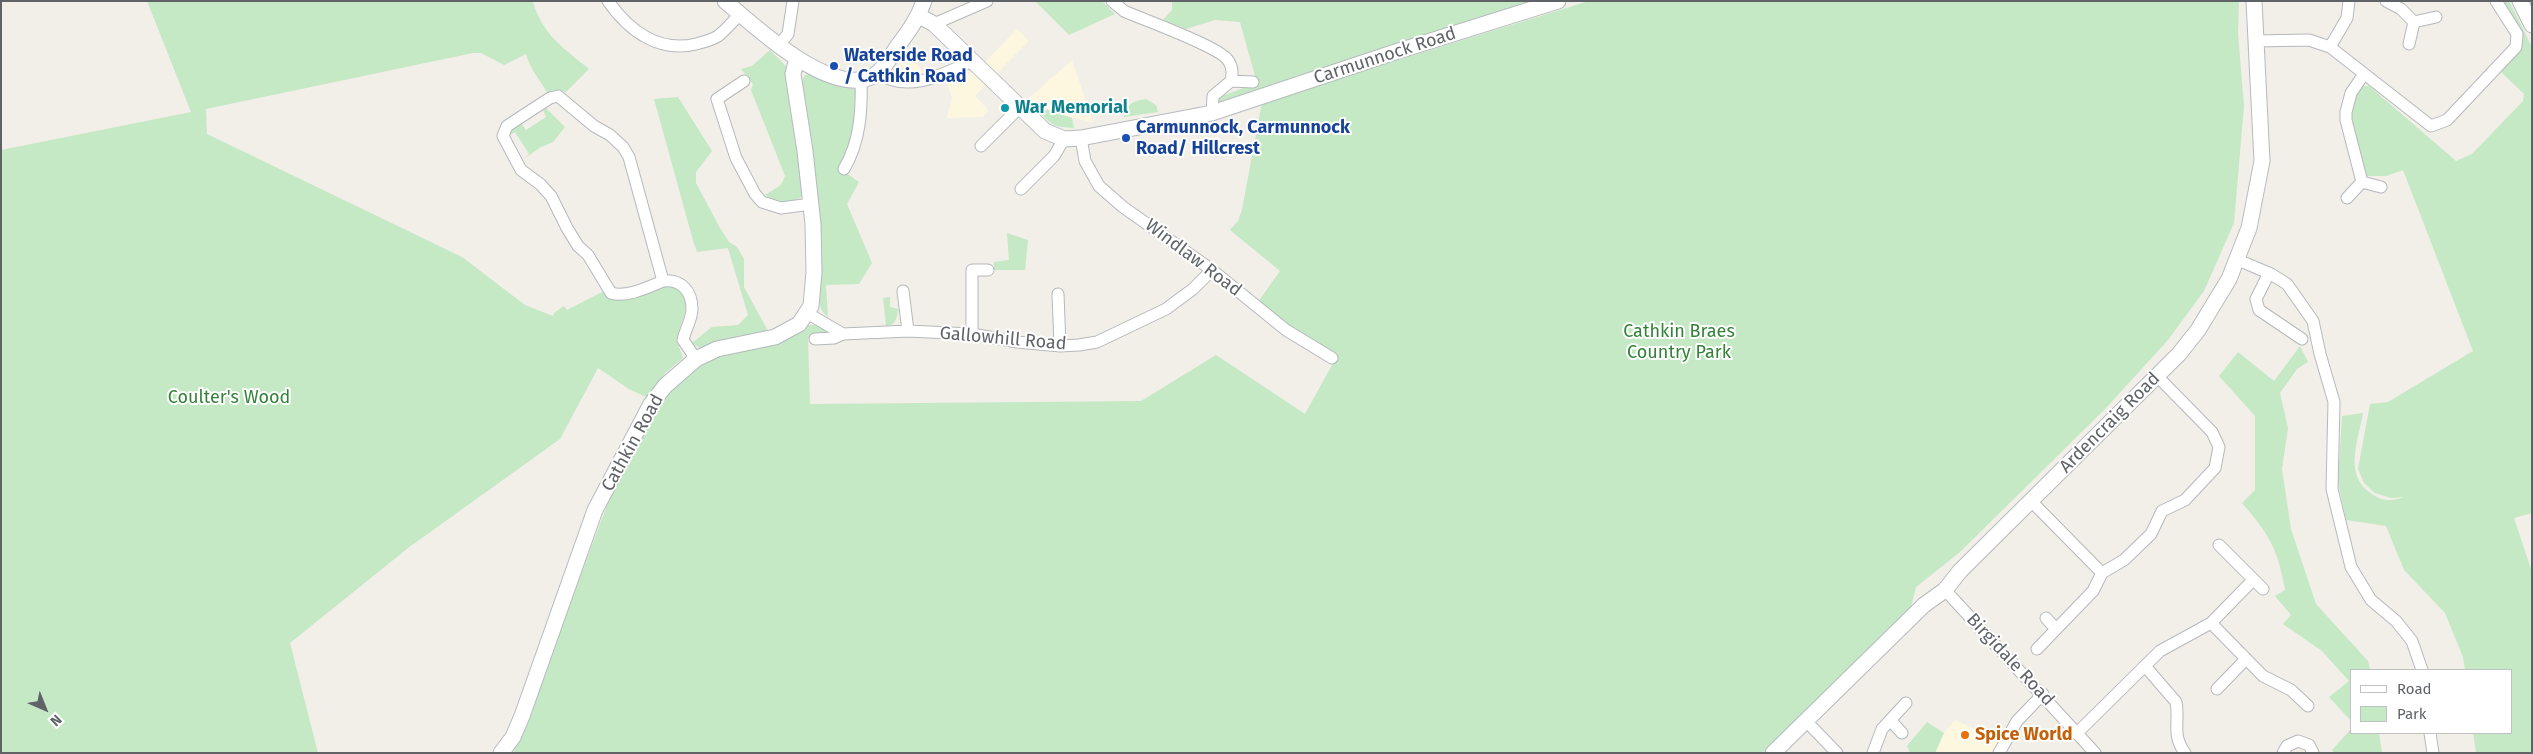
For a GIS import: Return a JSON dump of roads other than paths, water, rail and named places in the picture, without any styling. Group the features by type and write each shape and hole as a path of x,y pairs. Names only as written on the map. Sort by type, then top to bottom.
{"street":[{"path":"608,1 626,23 648,38 668,47 690,45 716,37 740,14"},
{"path":"725,1 778,45 797,58 834,76 848,80 861,80 879,72 920,6 934,24 1019,108 1045,131 1064,139 1054,156 1020,189"},
{"path":"778,45 788,34 793,1"},
{"path":"934,24 987,1"},
{"path":"1112,1 1124,11 1219,53 1227,59 1231,66 1231,81"},
{"name":"Carmunnock Road","path":"1064,139 1081,138 1212,113 1392,53 1558,1"},
{"name":"Ardencraig Road","path":"1773,753 1924,605 1945,590 1960,571 2157,376 2198,330 2218,300 2238,260 2249,228 2262,162 2254,1"},
{"path":"2330,48 2347,18 2349,1"},
{"path":"2386,1 2401,9 2414,22"},
{"path":"2256,41 2303,40 2330,48 2431,126 2447,120 2516,47 2517,34 2496,1"},
{"path":"2520,1 2532,25"},
{"path":"2414,22 2436,17"},
{"path":"2409,44 2414,22"},
{"path":"797,58 793,74 811,204 814,272 813,298 807,313 842,334"},
{"path":"879,72 898,81 918,81 932,78 972,61"},
{"path":"2362,182 2346,120 2346,112 2351,93 2364,74"},
{"path":"844,169 851,158 860,126 861,80"},
{"path":"744,81 717,99 736,158 755,194 762,202 781,208 811,204"},
{"path":"1212,113 1213,96 1231,81 1253,82"},
{"path":"663,281 633,166 623,147 558,96 550,98 507,126 503,136 521,170 546,189 578,246 588,255 611,293 625,294 663,281 683,284 690,298 692,310 683,340 696,359"},
{"path":"980,146 1019,108"},
{"name":"Windlaw Road","path":"1081,138 1085,161 1098,186 1123,207 1212,270 1286,330 1332,358"},
{"path":"2362,182 2381,187"},
{"path":"2347,198 2362,182"},
{"path":"2238,260 2269,273 2287,284 2313,321 2334,402 2332,489 2352,567 2371,600 2396,621 2412,641 2422,669"},
{"path":"972,334 972,270 988,270"},
{"name":"Gallowhill Road","path":"815,339 834,338 842,334 908,331 972,334 1017,342 1060,346 1097,342 1166,309 1193,289 1212,270"},
{"path":"2269,273 2256,299 2259,310 2302,338"},
{"path":"903,291 908,331"},
{"path":"1058,294 1060,346"},
{"name":"Cathkin Road","path":"501,753 513,737 522,716 595,510 651,404 665,386 696,359 717,349 775,337 799,324 807,313"},
{"path":"2037,649 2094,591 2102,573 2124,560 2151,534 2162,512 2186,500 2215,468 2219,447 2212,432 2157,376"},
{"path":"2031,501 2102,573"},
{"path":"2219,545 2262,589"},
{"path":"2077,734 2144,666 2166,647 2211,623 2253,580"},
{"name":"Birgidale Road","path":"1945,590 2043,694 2095,753"},
{"path":"2046,618 2056,629"},
{"path":"2211,623 2267,679 2291,690 2308,706"},
{"path":"2216,689 2246,659"},
{"path":"2144,666 2176,702 2175,730 2177,739 2185,753"},
{"path":"1999,753 2017,721 2043,694"},
{"path":"1872,753 1882,729 1906,703"},
{"path":"1890,720 1902,733"},
{"path":"1806,721 1837,753"},
{"path":"2430,734 2433,753"},
{"path":"2283,753 2287,746 2298,741 2309,745 2313,753"}],"place":[{"name":"Waterside Road / Cathkin Road","path":"834,66"},
{"name":"War Memorial","path":"1005,108"},
{"name":"Carmunnock, Carmunnock Road/ Hillcrest","path":"1126,138"},
{"name":"Spice World","path":"1965,735"}],"park label":[{"name":"Cathkin Braes Country Park","path":"1679,342"},
{"name":"Coulter's Wood","path":"229,398"}]}
